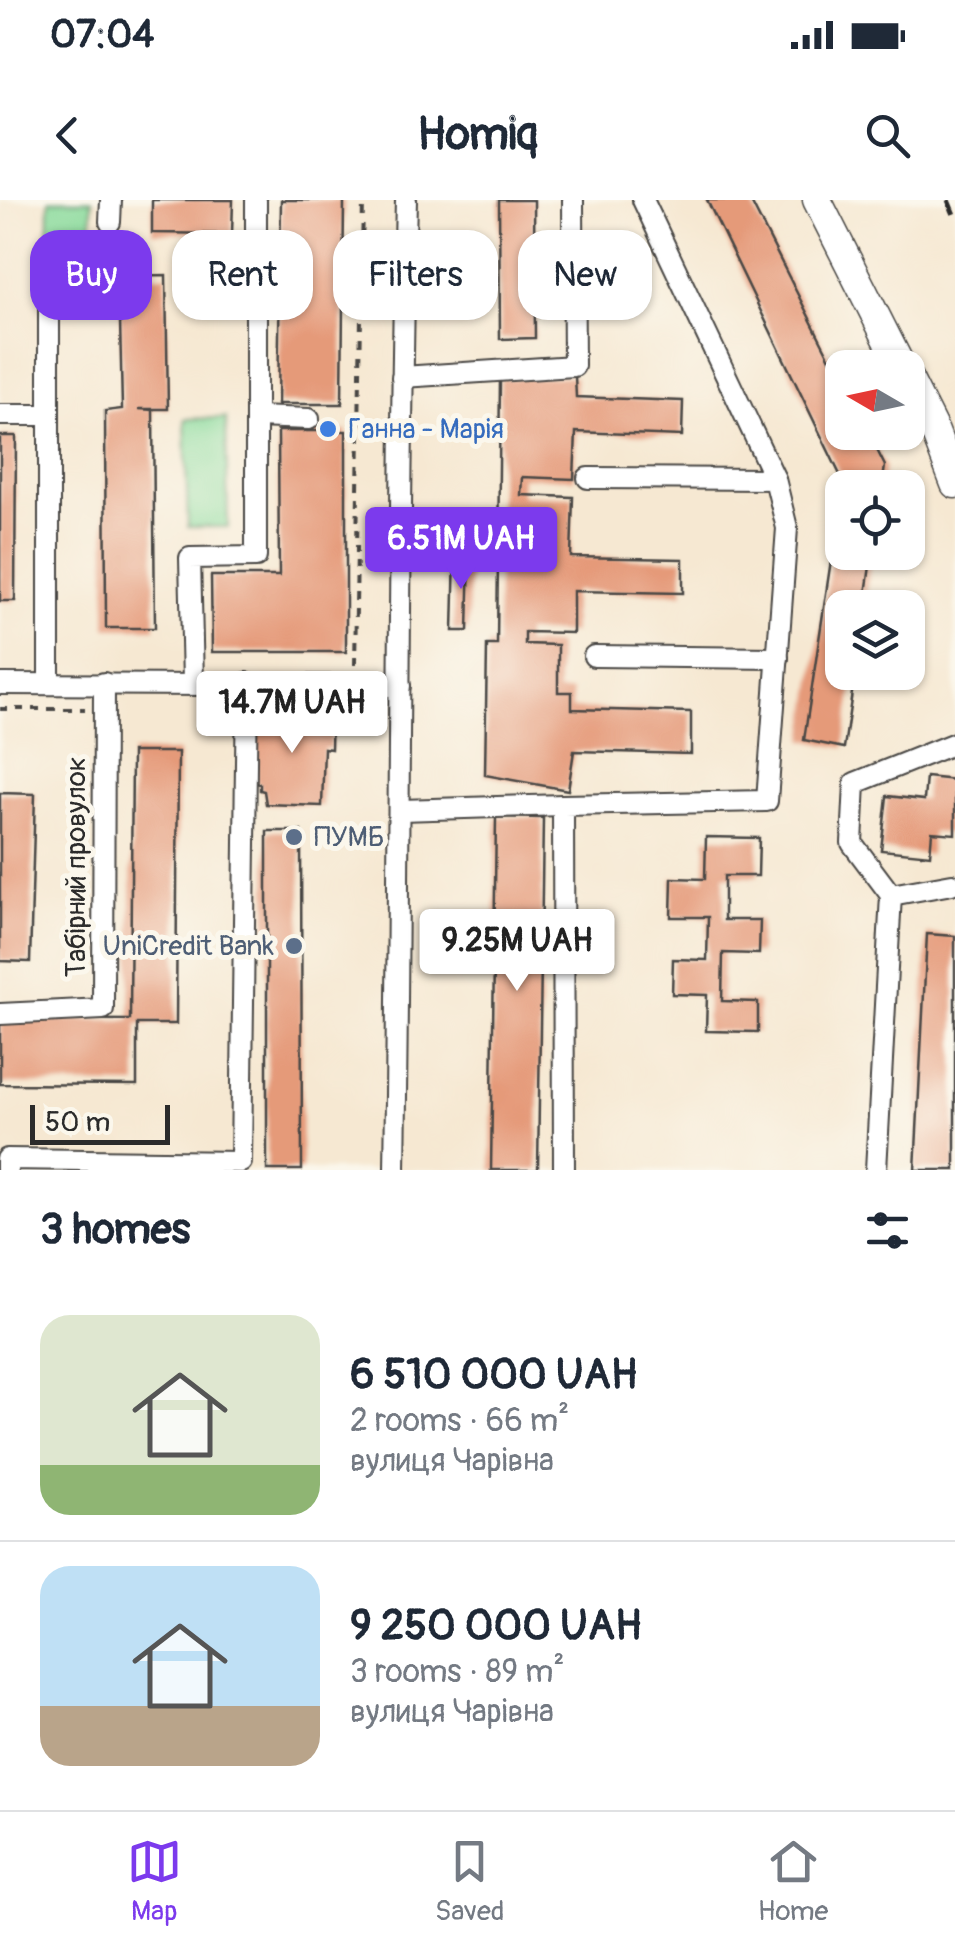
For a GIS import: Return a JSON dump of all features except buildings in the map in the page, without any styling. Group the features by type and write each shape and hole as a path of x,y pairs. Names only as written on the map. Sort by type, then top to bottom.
{"main road":[{"path":"818,200 893,350"},
{"path":"925,412 955,484"}],"street":[{"path":"110,222 111,200"},
{"path":"193,682 190,558 256,557 256,200"},
{"path":"395,1170 406,200"},
{"path":"402,376 574,366 573,200"},
{"path":"401,810 766,800 787,528 774,480 644,200"},
{"path":"49,320 49,683"},
{"path":"0,415 47,416"},
{"path":"256,417 309,418"},
{"path":"588,478 774,480"},
{"path":"594,656 778,658"},
{"name":"Табірний провулок","path":"0,1014 103,1009 104,682"},
{"path":"7,1170 7,1159 241,1162 247,683"},
{"path":"0,684 400,686"},
{"path":"876,1170 892,895 852,844 855,783 955,744"},
{"path":"563,805 564,1170"},
{"path":"892,895 952,884"}],"path":[{"path":"354,685 363,200"},
{"path":"0,708 104,708"}],"green space":[{"path":"49,200 92,200 92,230 49,230"},
{"path":"226,418 228,527 188,527 185,419"}],"railway":[{"path":"948,200 955,217"}],"place":[{"name":"Ганна - Марія","path":"328,429"},
{"name":"ПУМБ","path":"294,837"},
{"name":"UniCredit Bank","path":"294,946"}]}
